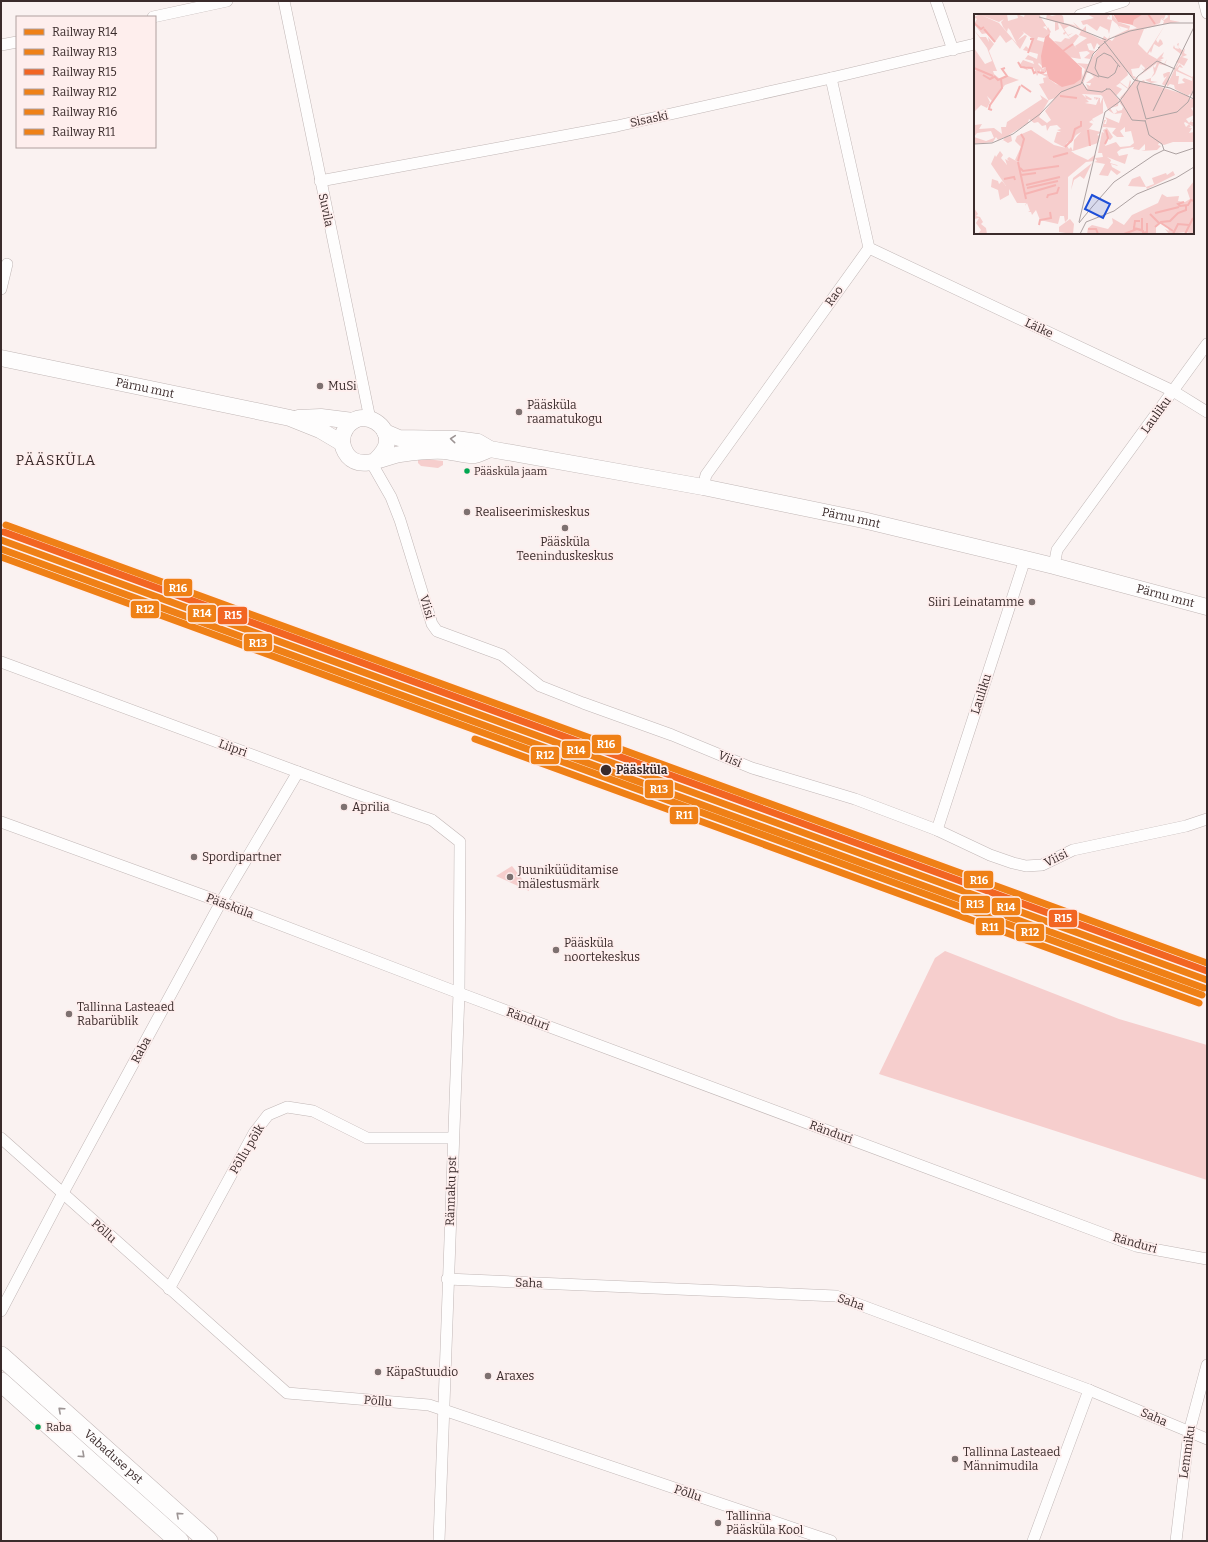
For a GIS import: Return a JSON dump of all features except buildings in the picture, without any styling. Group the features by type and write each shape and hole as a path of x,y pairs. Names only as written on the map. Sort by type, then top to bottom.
{"highway":[{"name":"Vabaduse pst","path":"1,1356 208,1541"},
{"name":"Vabaduse pst","path":"1,1382 179,1541"}],"main road":[{"name":"Pärnu mnt","path":"1,358 290,418 320,430 342,443"},
{"name":"Pärnu mnt","path":"290,418 321,417 353,421"},
{"path":"361,418 370,419 379,424 385,432 387,442 383,452 373,461 359,462 351,458 345,452 342,443 343,435 347,427 353,421 361,418"},
{"name":"Pärnu mnt","path":"385,432 399,438 456,438 478,442 490,449 703,487 863,520 1054,566 1207,607"},
{"name":"Pärnu mnt","path":"373,461 399,454 414,452 438,451 476,455 490,449"}],"street":[{"path":"156,16 227,1"},
{"name":"Suvila","path":"284,1 370,419"},
{"path":"936,1 954,50"},
{"path":"1083,14 1124,1"},
{"path":"1204,1 1207,13"},
{"path":"1,44 16,42"},
{"name":"Sisaski","path":"320,181 617,126 974,44"},
{"path":"831,78 869,248"},
{"name":"Läike","path":"869,248 1173,391 1207,412"},
{"name":"Rao","path":"703,487 706,475 869,248"},
{"path":"1,289 8,264"},
{"name":"Lauliku","path":"1054,566 1057,550 1207,344"},
{"name":"Viisi","path":"373,461 391,498 402,527 432,624 437,631 502,655 540,686 672,735 752,768 855,798 937,830 990,855 1026,866 1042,865 1073,850 1186,826 1207,819"},
{"name":"Lauliku","path":"937,830 1025,559"},
{"name":"Liipri","path":"1,662 432,820 460,842"},
{"name":"Raba","path":"1,1311 63,1193 221,902 298,772"},
{"name":"Pääsküla","path":"1,822 221,902 459,993"},
{"name":"Rännaku pst","path":"439,1541 447,1280 459,993 460,842"},
{"name":"Ränduri","path":"459,993 1136,1246 1207,1259"},
{"name":"Põllu põik","path":"169,1290 254,1133 268,1115 288,1107 313,1111 367,1138 453,1138"},
{"name":"Põllu","path":"1,1138 169,1290 287,1393 429,1405 831,1541"},
{"name":"Saha","path":"447,1280 836,1296 1089,1390 1207,1439"},
{"name":"Lemmiku","path":"1176,1541 1189,1432 1207,1365"},
{"path":"1033,1541 1089,1390"}],"shaded area":[{"path":"418,458 443,461 443,465 438,468 421,466 418,463"},
{"path":"512,866 529,888 529,891 496,876"},
{"path":"945,951 1119,1019 1207,1045 1207,1180 879,1074 935,958"}],"rail line":[{"name":"R16","path":"6,525 1207,963"},
{"name":"R15","path":"4,532 1207,971"},
{"name":"R14","path":"1,540 1207,980"},
{"name":"R13","path":"1,549 1204,988"},
{"name":"R12","path":"1,557 1202,995"},
{"name":"R11","path":"475,739 1199,1003"}],"place":[{"name":"MuSi","path":"320,386"},
{"name":"Pääsküla raamatukogu","path":"519,412"},
{"name":"Pääsküla jaam","path":"467,471"},
{"name":"Realiseerimiskeskus","path":"467,512"},
{"name":"Pääsküla Teeninduskeskus","path":"565,528"},
{"name":"Siiri Leinatamme","path":"1032,602"},
{"name":"Pääsküla","path":"606,770"},
{"name":"Aprilia","path":"344,807"},
{"name":"Spordipartner","path":"194,857"},
{"name":"Juuniküüditamise mälestusmärk","path":"510,877"},
{"name":"Pääsküla noortekeskus","path":"556,950"},
{"name":"Tallinna Lasteaed Rabarüblik","path":"69,1014"},
{"name":"KäpaStuudio","path":"378,1372"},
{"name":"Araxes","path":"488,1376"},
{"name":"Raba","path":"38,1427"},
{"name":"Tallinna Lasteaed Männimudila","path":"955,1459"},
{"name":"Tallinna Pääsküla Kool","path":"718,1523"}],"district":[{"name":"PÄÄSKÜLA","path":"56,460"}]}
